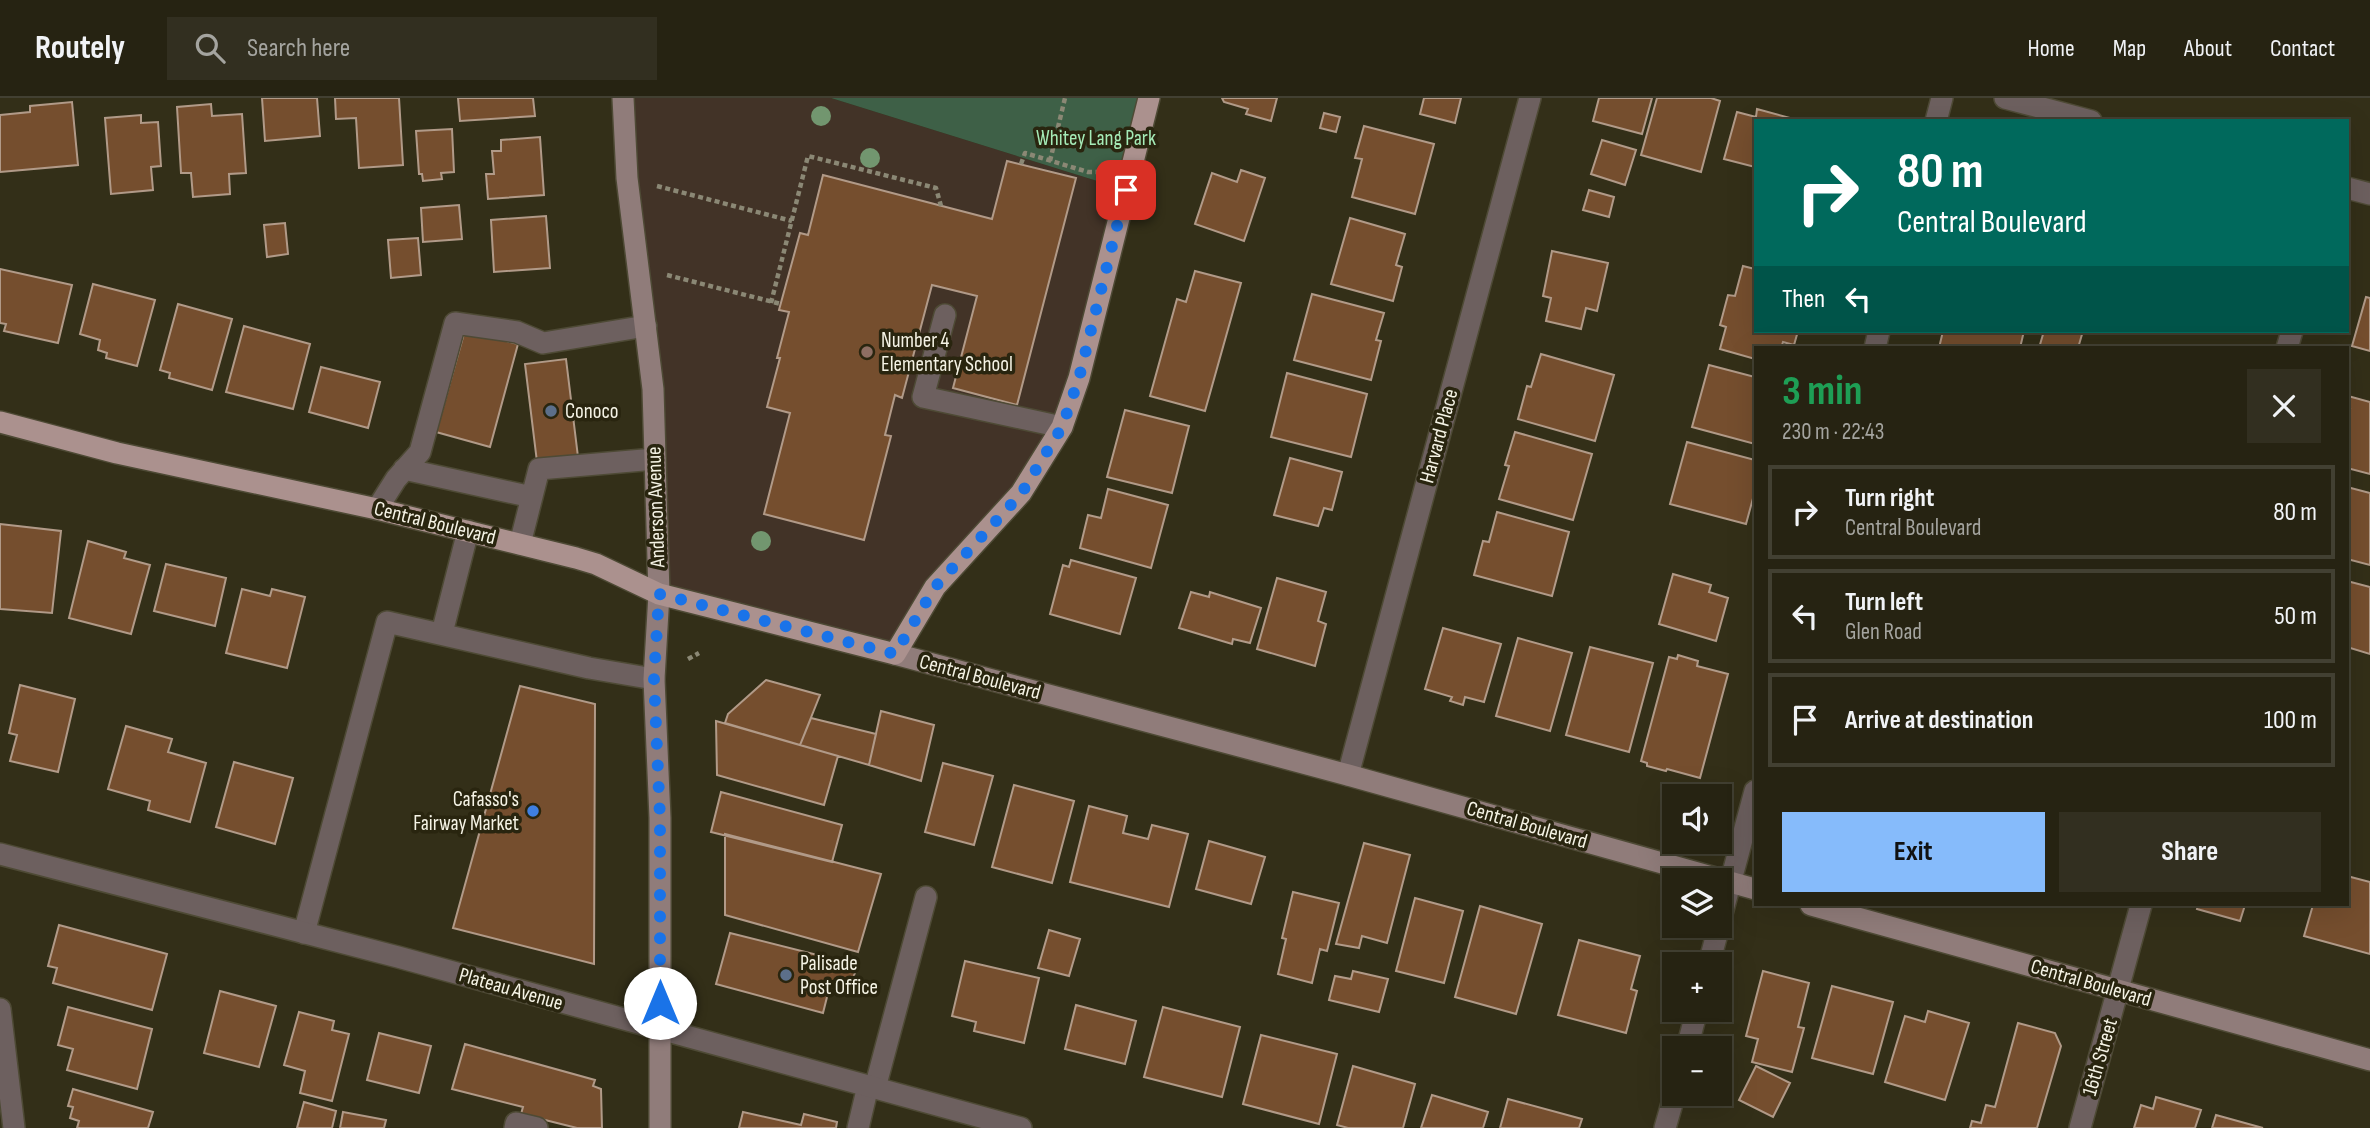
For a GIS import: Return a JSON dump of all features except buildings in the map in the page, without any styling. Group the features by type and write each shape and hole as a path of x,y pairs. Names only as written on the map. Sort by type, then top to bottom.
{"main road":[{"name":"Anderson Avenue","path":"623,98 627,178 653,389 659,594 654,679 660,818 660,1128"},
{"path":"895,654 935,587 1021,494 1062,427 1079,378 1149,98"},
{"name":"Central Boulevard","path":"0,422 117,453 377,509 596,564 659,594 1348,775 1681,868"},
{"name":"Central Boulevard","path":"1732,882 1754,889"},
{"name":"Central Boulevard","path":"1815,906 2370,1060"}],"street":[{"name":"Harvard Place","path":"1348,775 1530,98"},
{"path":"1937,119 1942,98"},
{"path":"2005,98 2084,119"},
{"path":"2349,189 2370,194"},
{"path":"944,315 923,397 1062,427"},
{"path":"377,509 396,478 420,452 455,323 517,332 544,352 646,326"},
{"path":"520,544 539,469 557,463 655,459"},
{"path":"404,470 532,497"},
{"path":"442,633 468,531"},
{"path":"304,933 387,622 589,668 654,679"},
{"path":"1732,878 1754,795"},
{"name":"Plateau Avenue","path":"0,854 398,957 1021,1128"},
{"path":"858,1128 926,897"},
{"name":"16th Street","path":"2080,1128 2141,906"},
{"path":"0,1009 14,1128"},
{"path":"1665,1128 1671,1106"},
{"path":"515,1128 516,1123 537,1128"}],"path":[{"path":"1050,161 1065,98"},
{"path":"1021,164 1024,153 1087,172 1130,171"},
{"path":"771,303 808,156 936,188 941,206"},
{"path":"627,178 792,221"},
{"path":"638,267 781,304"},
{"path":"688,659 699,653"}],"shaded area":[{"name":"Number 4 Elementary School","path":"623,98 831,98 1126,190 1062,427 895,654 659,594"}],"green space":[{"name":"Whitey Lang Park","path":"831,98 1149,98 1126,190"}],"place":[{"name":"Number 4 Elementary School","path":"867,352"},
{"name":"Conoco","path":"551,411"},
{"name":"Cafasso's Fairway Market","path":"533,811"},
{"name":"Palisade Post Office","path":"786,975"}],"route":[{"path":"660,1003 660,818 654,679 659,594 895,654 935,587 1021,494 1062,427 1079,378 1126,190"}]}
